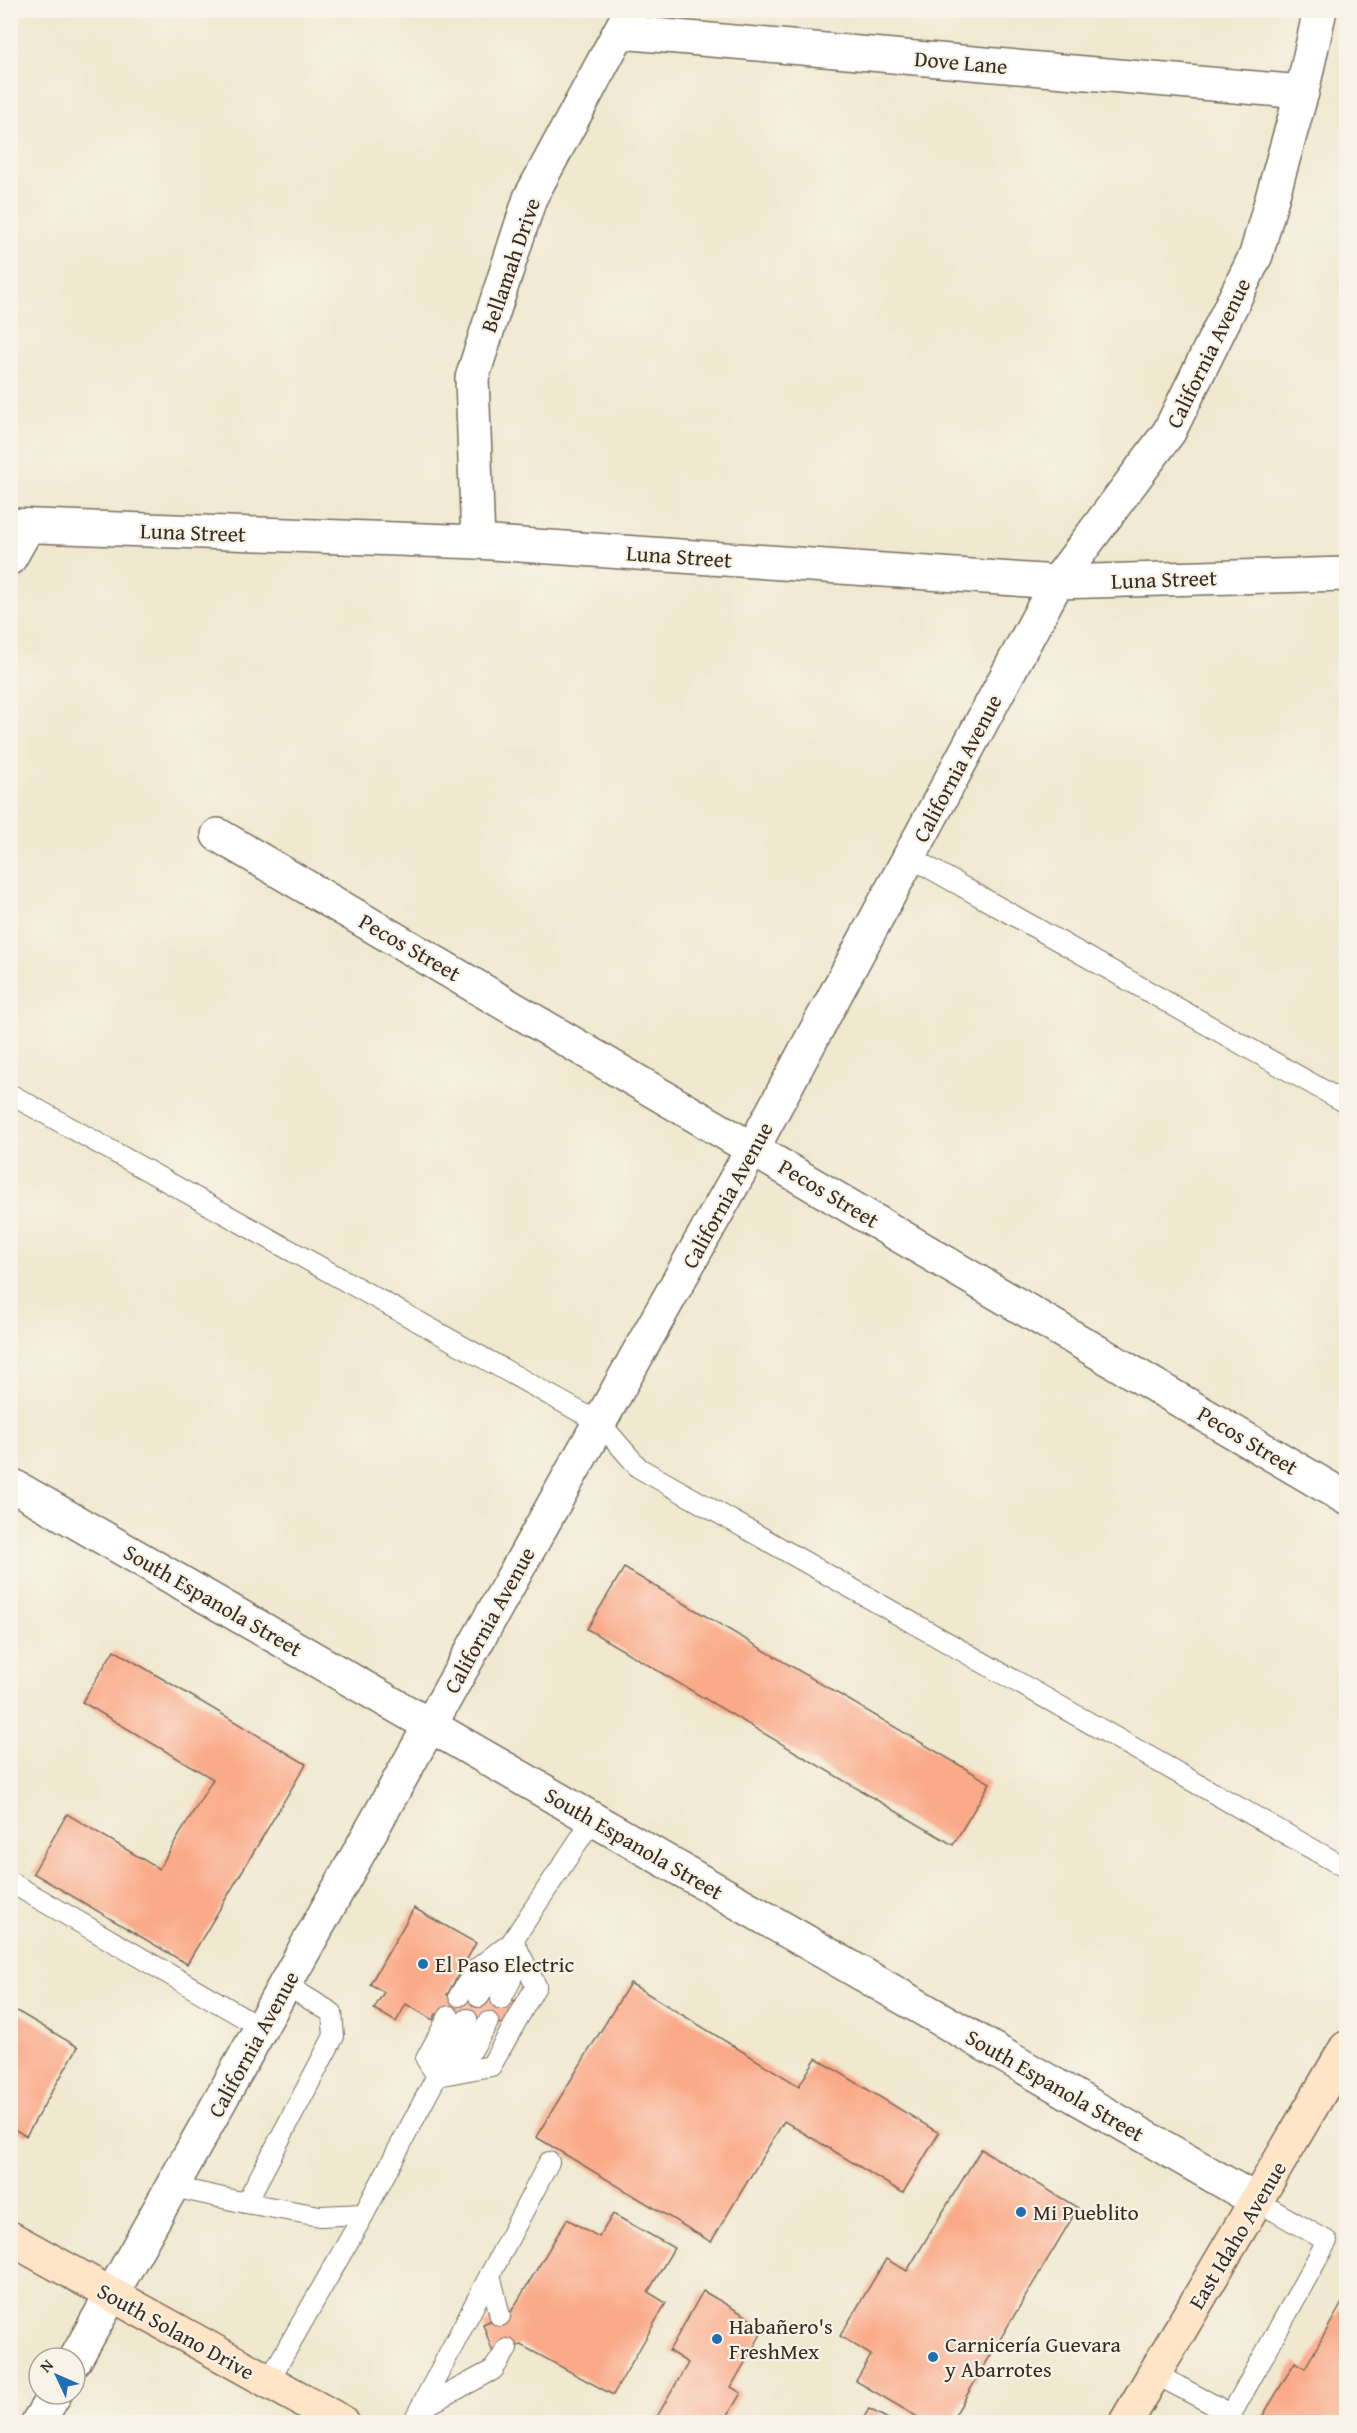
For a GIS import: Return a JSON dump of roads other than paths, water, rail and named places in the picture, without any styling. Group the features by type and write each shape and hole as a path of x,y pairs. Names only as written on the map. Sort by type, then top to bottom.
{"street":[{"name":"California Avenue","path":"83,2346 753,1148 1057,582 1169,432 1256,255 1302,92 1320,10"},
{"name":"Dove Lane","path":"626,21 1302,92"},
{"name":"Bellamah Drive","path":"478,542 472,378 530,198 626,21"},
{"name":"Luna Street","path":"19,526 478,542 1057,582 1347,574"},
{"path":"10,558 19,526"},
{"name":"Pecos Street","path":"218,835 1347,1498"},
{"name":"South Espanola Street","path":"10,1484 1257,2201"},
{"name":"East Idaho Avenue","path":"1126,2422 1347,2048"},
{"name":"South Solano Drive","path":"10,2238 342,2422"},
{"path":"38,2422 48,2406"}],"lane":[{"path":"910,857 1347,1103"},
{"path":"10,1094 600,1423 639,1468 1347,1868"},
{"path":"479,1997 513,1940 592,1819"},
{"path":"10,1882 262,2028"},
{"path":"459,1996 475,1970 513,1940"},
{"path":"501,1999 511,1980 513,1940"},
{"path":"437,2076 491,2066 536,1986 513,1940"},
{"path":"246,2203 334,2036 332,2013 286,1985"},
{"path":"268,2382 364,2214 437,2076 458,2017"},
{"path":"437,2076 472,2050 488,2022"},
{"path":"417,2416 549,2162"},
{"path":"173,2187 320,2216 364,2214"},
{"path":"1155,2374 1229,2418 1327,2241 1257,2201"},
{"path":"490,2274 500,2316"},
{"path":"417,2416 493,2370 507,2349"}],"place":[{"name":"El Paso Electric","path":"423,1964"},
{"name":"Mi Pueblito","path":"1021,2212"},
{"name":"Habañero's FreshMex","path":"717,2339"},
{"name":"Carnicería Guevara y Abarrotes","path":"933,2357"}]}
